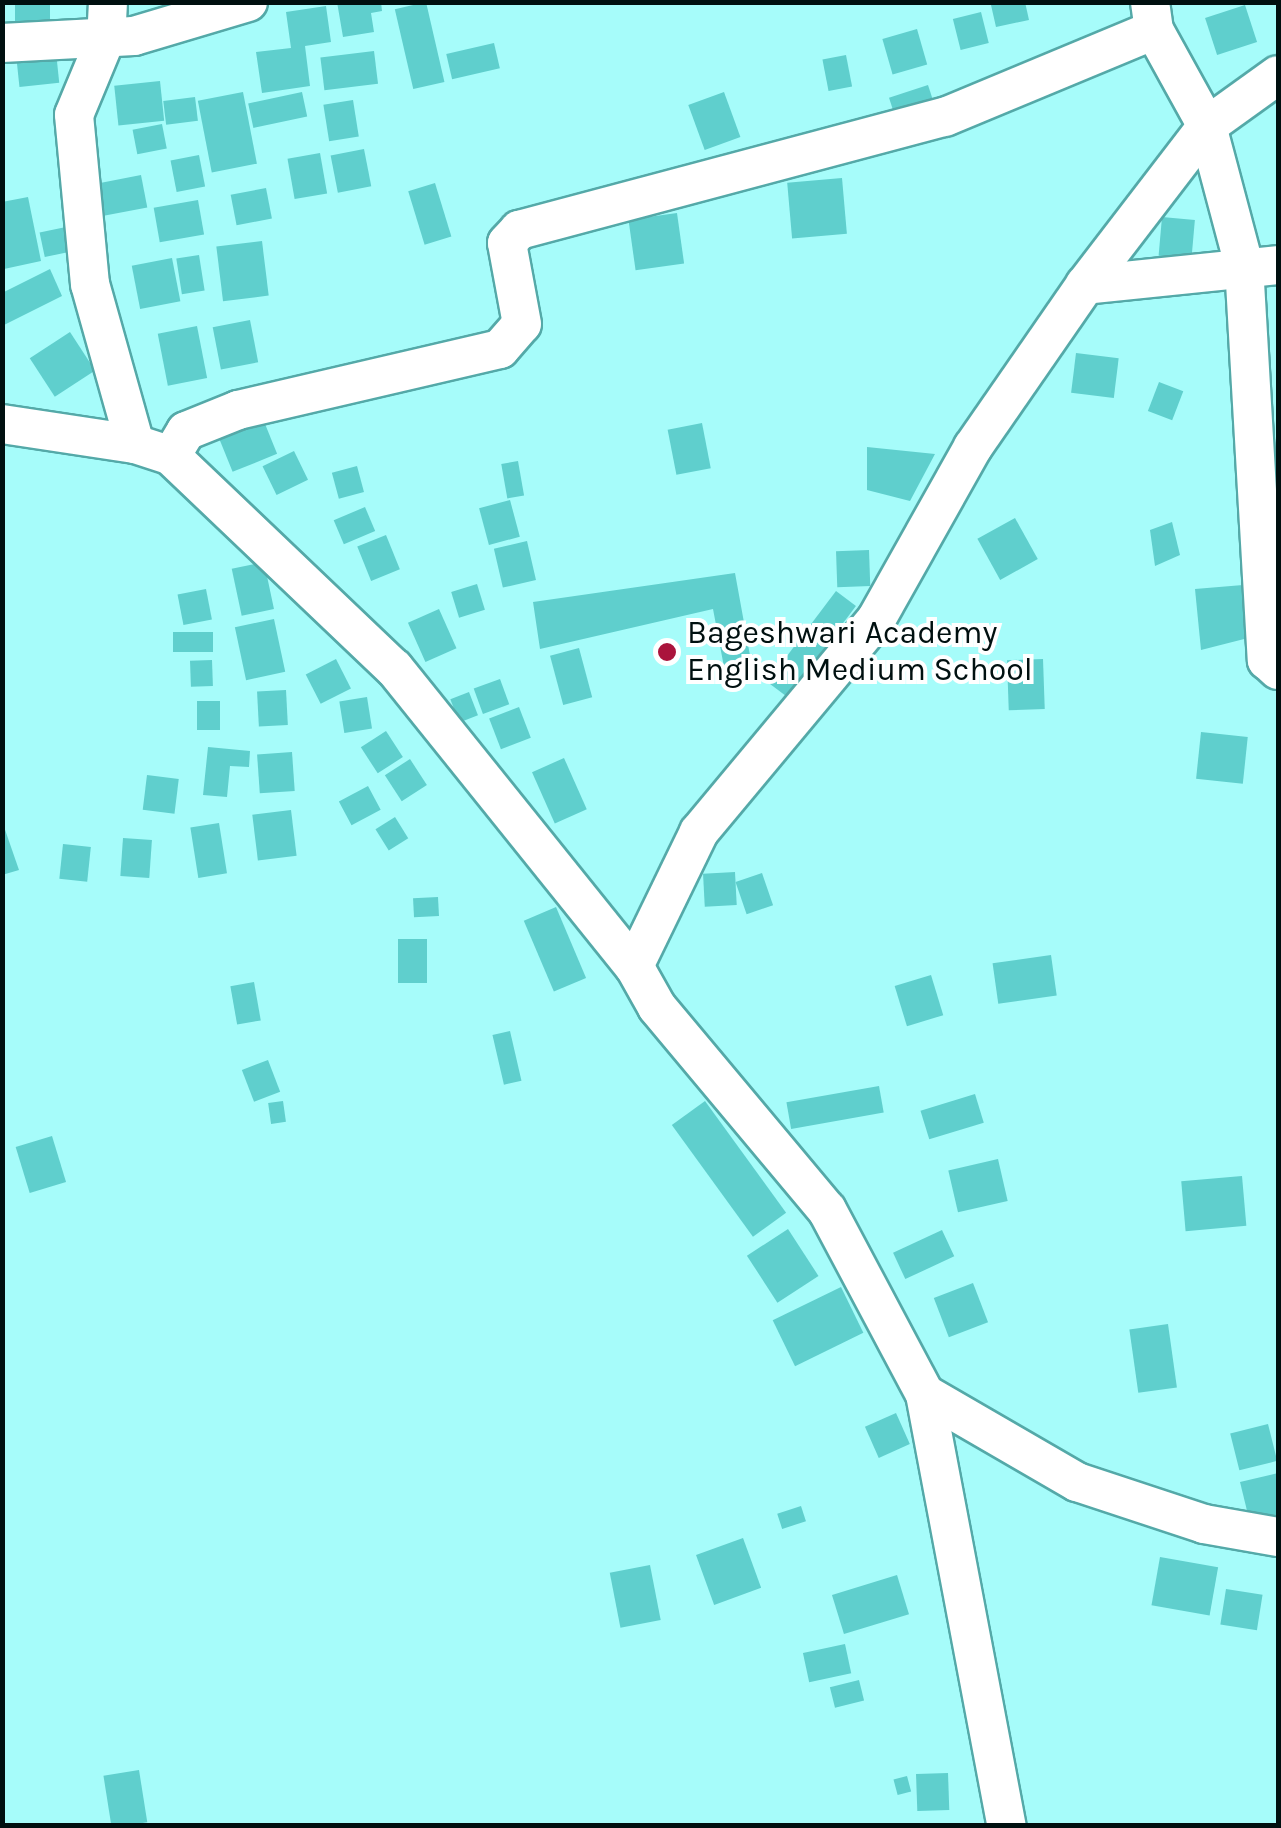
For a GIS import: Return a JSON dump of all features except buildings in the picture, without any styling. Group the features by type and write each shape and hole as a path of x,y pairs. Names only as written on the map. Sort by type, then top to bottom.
{"street":[{"path":"2,43 107,20 248,2"},
{"path":"171,456 186,431 238,410 500,349 522,324 507,243 519,230 945,117 1152,16 1207,126 1262,265 1267,415 1267,660 1278,670"},
{"path":"107,20 74,115 90,284 135,444"},
{"path":"634,966 700,832 877,618 973,447 1084,284 1207,126 1278,75"},
{"path":"1084,284 1262,265"},
{"path":"2,424 135,444 171,456 394,668 634,966 657,1007 827,1210 925,1394 1008,1826"},
{"path":"925,1394 1077,1482 1204,1524 1278,1537"}],"place":[{"name":"Bageshwari Academy English Medium School","path":"667,652"}]}
